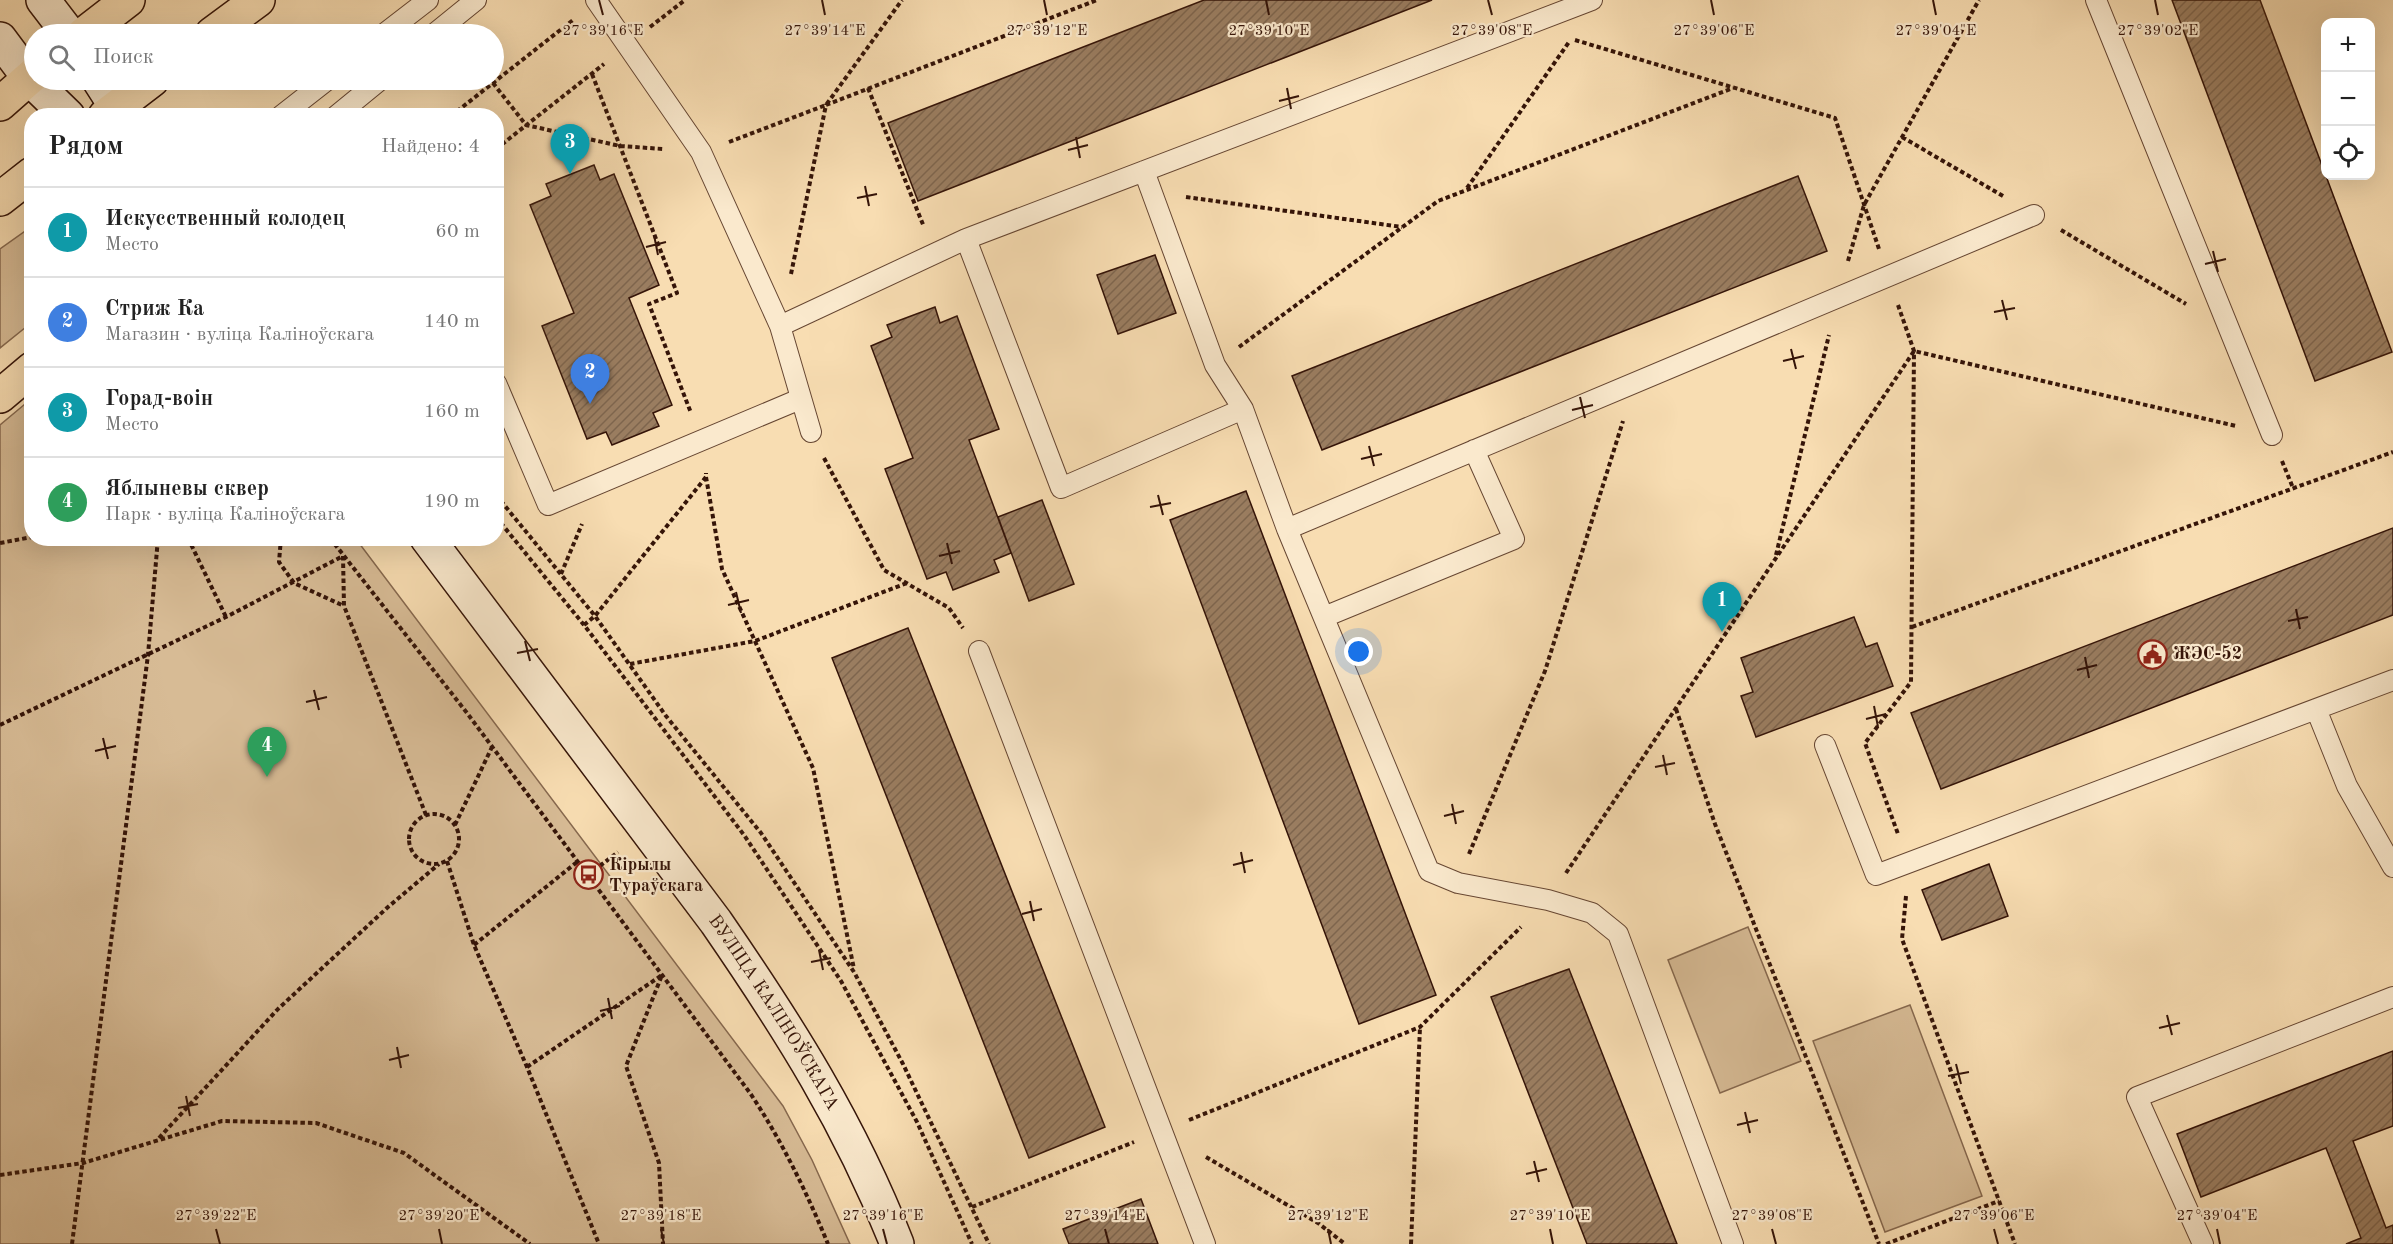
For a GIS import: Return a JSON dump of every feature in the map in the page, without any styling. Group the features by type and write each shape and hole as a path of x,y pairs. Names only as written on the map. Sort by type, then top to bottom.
{"main road":[{"path":"44,0 62,24"},
{"path":"97,24 128,0"},
{"path":"226,24 258,0"},
{"path":"0,39 24,67"},
{"path":"0,104 24,83"},
{"path":"45,90 61,108"},
{"path":"110,104 134,90"},
{"path":"0,199 24,180"},
{"path":"0,396 24,376"},
{"name":"ВУЛІЦА КАЛІНОЎСКАГА","path":"433,546 716,922 759,985 829,1096 861,1161 897,1244"}],"lane":[{"path":"397,24 428,0"},
{"path":"446,24 476,0"},
{"path":"780,326 966,239 1592,0"},
{"path":"2096,0 2272,435"},
{"path":"596,1 701,152 780,326 810,432"},
{"path":"291,108 314,90"},
{"path":"346,108 368,90"},
{"path":"1144,171 1215,365 1243,410 1287,529 1429,871 1458,883 1548,900 1592,913 1618,934 1733,1244"},
{"path":"1287,529 2034,214"},
{"path":"966,239 1061,488 1243,410"},
{"path":"504,402 548,506 800,399"},
{"path":"1324,617 1514,539 1474,450"},
{"path":"979,651 1205,1244"},
{"path":"1825,745 1876,876 2393,680"},
{"path":"2316,709 2347,786 2393,867"},
{"path":"2203,1244 2137,1097 2393,997"}],"path":[{"path":"504,142 685,0"},
{"path":"780,326 826,105 902,0"},
{"path":"701,152 1098,0"},
{"path":"504,74 596,1"},
{"path":"1466,190 1571,39 1835,118 1914,351 1911,682 1865,742 1909,863 1902,939 2015,1244"},
{"path":"592,74 677,293 648,304 702,440 706,477 723,569 813,768 854,972"},
{"path":"1215,365 1438,201 1733,87"},
{"path":"868,88 934,254"},
{"path":"461,108 484,90"},
{"path":"498,90 526,125 620,146"},
{"path":"1902,136 2230,330"},
{"path":"1152,192 1402,228"},
{"path":"1914,351 2272,435 2293,488"},
{"path":"972,1207 1420,1027 1548,900 1914,351"},
{"path":"1458,883 1545,671 1635,383"},
{"path":"810,432 884,570 949,608 979,651"},
{"path":"1911,627 2393,452"},
{"path":"584,626 595,616 706,477"},
{"path":"561,574 598,484"},
{"path":"504,505 595,616 666,716 761,833 854,972 903,1064 989,1244"},
{"path":"504,527 584,626 744,835 841,981 917,1122 972,1244"},
{"path":"0,543 24,538"},
{"path":"72,1244 148,656 157,546"},
{"path":"192,546 226,617"},
{"path":"280,546 279,562 294,583 344,606"},
{"path":"336,546 492,747 767,1118 796,1172 828,1244"},
{"path":"0,725 148,656 343,556"},
{"path":"343,556 344,606 426,815"},
{"path":"630,664 755,641 906,583"},
{"path":"1676,708 1715,824 1879,1244"},
{"path":"455,825 492,747"},
{"path":"426,815 442,815 455,825 459,833 458,849 447,861 430,865 415,857 408,842 409,832 413,825 426,815"},
{"path":"447,861 474,945 527,1067 599,1244"},
{"path":"474,945 577,862"},
{"path":"158,1139 278,1009 388,907 439,864"},
{"path":"527,1067 662,975"},
{"path":"662,975 626,1066 659,1163 663,1244"},
{"path":"1411,1244 1420,1027"},
{"path":"0,1175 83,1163 222,1121 316,1122 404,1153 530,1244"},
{"path":"1161,1131 1318,1223 1345,1244"},
{"path":"1886,1244 1999,1201"}],"shaded area":[{"path":"24,232 24,329 0,348 0,249"},
{"path":"24,405 24,546 361,546 783,1106 812,1160 850,1244 0,1244 0,425"},
{"path":"1748,927 1801,1061 1720,1093 1668,960"},
{"path":"1910,1005 1982,1196 1885,1232 1813,1041"}],"building":[{"path":"1204,0 1432,0 918,201 888,123"},
{"path":"2172,0 2260,0 2321,163 2321,180 2328,180 2392,352 2315,381"},
{"path":"594,165 600,180 614,174 659,285 629,298 672,405 653,413 659,426 612,445 606,432 587,439 542,326 574,313 530,205 551,196 546,184"},
{"path":"1798,176 1827,251 1322,450 1292,376"},
{"path":"1155,255 1176,313 1118,334 1097,275"},
{"path":"935,307 940,323 957,316 999,429 969,440 1011,553 994,560 999,572 953,590 946,572 927,579 885,469 913,458 871,346 892,337 887,325"},
{"path":"1246,491 1436,995 1359,1024 1170,520"},
{"path":"1042,500 1074,584 1029,601 998,517"},
{"path":"2393,528 2393,615 1941,789 1911,713"},
{"path":"1854,617 1866,647 1877,643 1893,686 1756,737 1741,696 1753,692 1741,658"},
{"path":"908,628 1105,1127 1029,1158 832,658"},
{"path":"1989,864 2008,916 1942,940 1922,890"},
{"path":"1569,969 1677,1244 1587,1244 1491,997"},
{"path":"2393,1051 2393,1126 2353,1141 2386,1228 2393,1225 2393,1244 2346,1244 2361,1238 2326,1148 2201,1197 2177,1134"},
{"path":"1141,1199 1158,1244 1069,1244 1063,1229"}],"place":[{"name":"Горад-воін","path":"570,174"},
{"name":"Стриж Ка","path":"590,404"},
{"name":"Искусственный колодец","path":"1722,632"},
{"name":"ЖЭС-52","path":"2152,654"},
{"name":"Яблыневы сквер","path":"267,777"},
{"name":"Кірылы Тураўскага","path":"588,875"}]}
